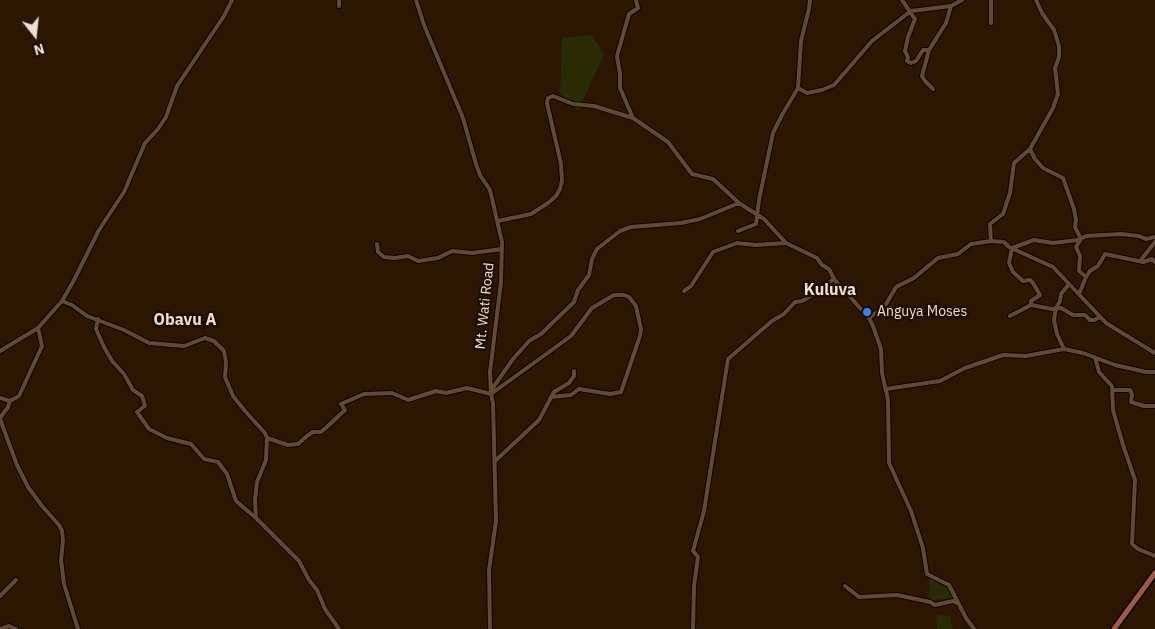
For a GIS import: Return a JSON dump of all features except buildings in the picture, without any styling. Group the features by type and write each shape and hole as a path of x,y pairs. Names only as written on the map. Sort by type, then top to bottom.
{"main road":[{"path":"1114,629 1155,574"}],"street":[{"path":"0,351 38,328 62,301 99,230 124,192 145,143 163,123 170,109 177,86 220,22 232,0"},
{"path":"339,0 339,6"},
{"name":"Mt. Wati Road","path":"416,0 424,25 463,118 480,175 490,190 498,221 502,249 502,282 490,372 493,403 496,521 488,570 490,629"},
{"path":"633,118 620,88 618,56 629,14 638,8 636,0"},
{"path":"738,231 756,224 773,133 798,88 801,41 810,9 810,0"},
{"path":"902,0 915,19 905,51 908,57 907,61 911,63 916,61 923,50 929,50"},
{"path":"798,88 807,93 834,85 872,41 911,11 951,6 962,0"},
{"path":"991,0 991,24"},
{"path":"991,242 990,224 1003,214 1010,192 1014,163 1030,149 1053,108 1059,90 1056,68 1060,51 1057,38 1036,0"},
{"path":"933,89 922,77 929,50 946,23 951,6"},
{"path":"498,221 531,214 548,203 556,196 560,189 562,181 561,164 547,103 550,97 553,96 573,104 594,106 633,118 668,142 692,174 713,179 739,203 764,219 786,243 817,258 822,265 829,269 834,279 869,318 882,349 882,373 889,406 889,463 912,511 927,574 949,585 966,618 974,629"},
{"path":"1030,149 1043,168 1063,178 1074,209 1075,227 1081,238"},
{"path":"491,391 513,359 529,341 541,334 574,302 578,290 589,275 596,249 612,237 631,227 675,224 700,219 739,203"},
{"path":"1012,248 1034,240 1053,244 1086,236 1121,234 1139,236 1146,239 1155,237"},
{"path":"1081,238 1076,247 1080,256 1079,271 1086,277"},
{"path":"869,318 885,306 896,287 914,278 938,258 958,254 971,244 1004,242 1012,248 1052,267 1106,323 1155,353"},
{"path":"1140,262 1155,242"},
{"path":"684,290 691,286 713,252 737,243 756,246 786,243"},
{"path":"377,244 378,252 384,257 408,256 418,261 438,258 452,251 472,253 502,249"},
{"path":"1012,248 1009,263 1013,272 1023,281 1030,280 1040,295 1031,302 1031,305"},
{"path":"1079,294 1086,277 1090,271 1098,266 1105,254 1140,262 1152,259 1155,262"},
{"path":"693,629 694,586 698,557 693,551 704,512 728,360 772,321 784,314 795,302 802,301 811,296 834,279"},
{"path":"1064,349 1057,334 1054,320 1061,294 1069,284"},
{"path":"267,438 288,445 298,444 313,432 321,432 329,425 345,410 341,404 364,394 392,393 408,400 436,391 452,393 456,390 467,388 491,391 571,336 592,308 614,295 629,297 636,306 641,328 621,392 610,394 579,389 571,395 551,397"},
{"path":"62,301 72,305 87,316 124,330 149,343 184,346 206,338 214,341 224,351 226,378 233,396 265,433 267,438 266,460 257,482 256,518"},
{"path":"1010,316 1031,305 1061,308 1073,315 1084,315 1090,320 1100,317"},
{"path":"98,319 96,329 104,347 133,390 142,396 145,406 137,412 148,429 166,438 192,444 204,459 218,462 227,474 236,501 299,561 309,580 317,590 325,609 339,629"},
{"path":"38,328 42,346 19,396 10,401 0,419 17,465 28,487 62,531 61,560 64,584 78,629"},
{"path":"886,389 940,381 965,368 1002,355 1026,356 1064,349 1095,357 1115,365 1146,372 1155,372"},
{"path":"1095,357 1099,372 1112,386 1113,410 1135,480 1132,544 1138,549 1155,556"},
{"path":"495,461 539,420 554,392 569,383 574,376 574,372"},
{"path":"1112,390 1130,390 1132,394 1131,402 1144,406 1155,406"},
{"path":"0,398 10,401"},
{"path":"0,596 16,580"},
{"path":"845,586 859,597 897,595 930,602 935,605 953,602 959,604"},
{"path":"0,629 9,626 16,629"}],"green space":[{"path":"591,35 604,54 578,111 560,94 562,38"},
{"path":"930,573 950,581 958,599 928,600"},
{"path":"936,615 951,616 953,629 937,629"}],"place":[{"name":"Anguya Moses","path":"867,312"}],"district":[{"name":"Kuluva","path":"830,290"},
{"name":"Obavu A","path":"185,320"}]}
